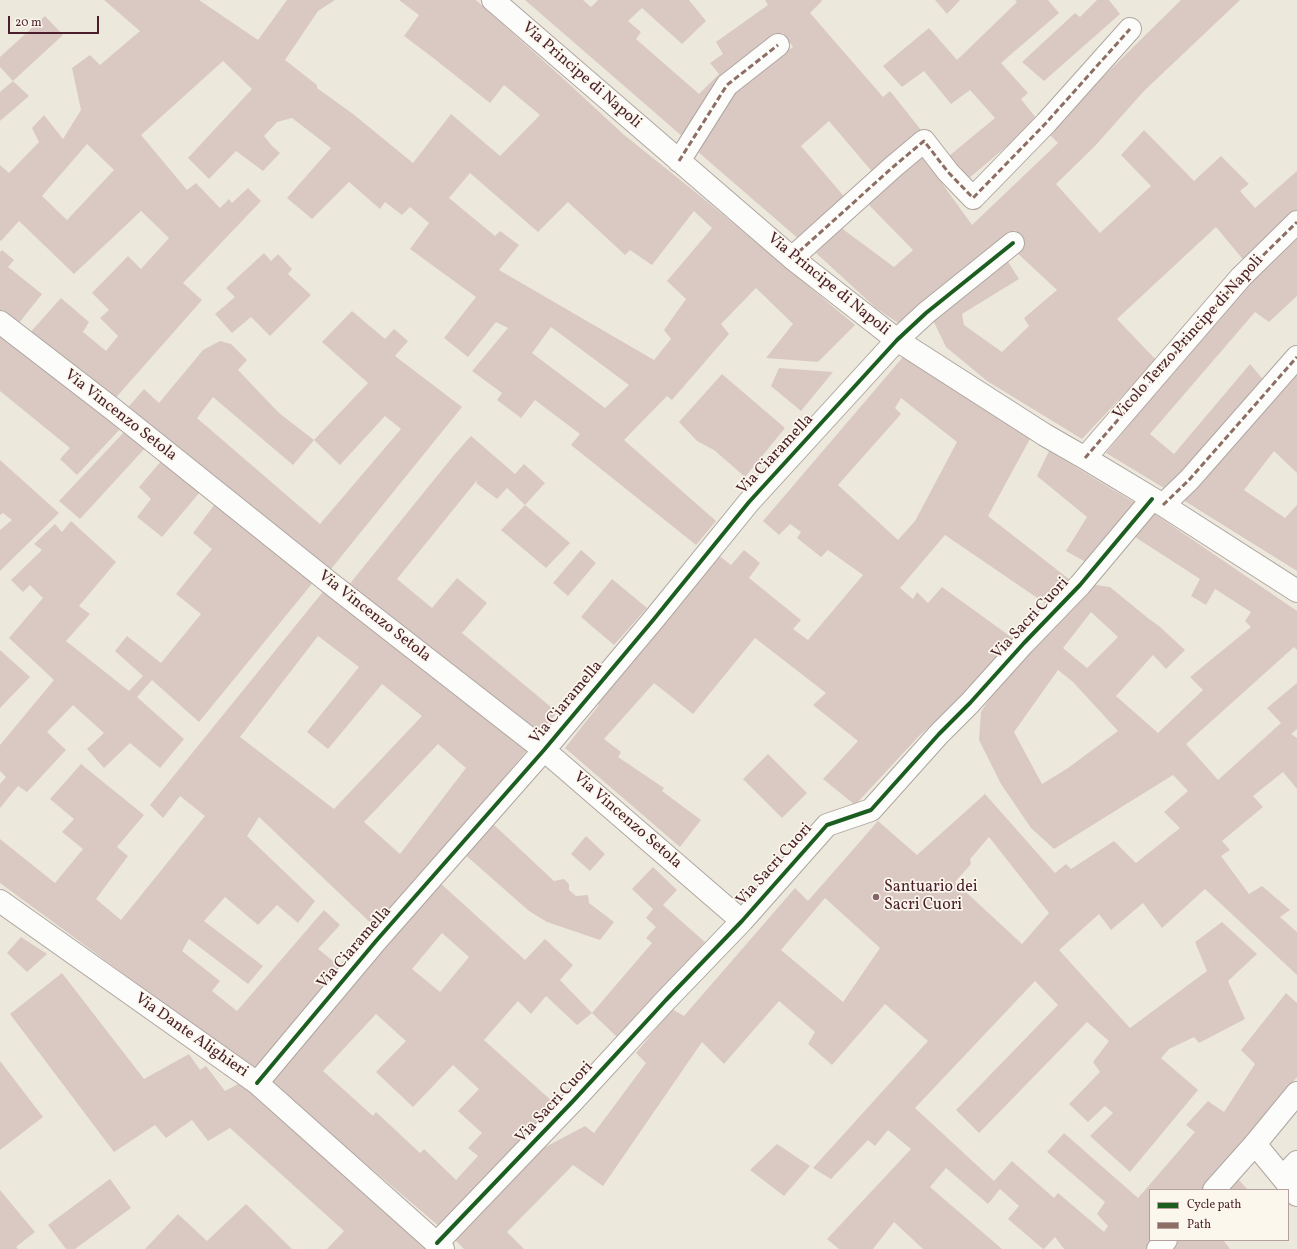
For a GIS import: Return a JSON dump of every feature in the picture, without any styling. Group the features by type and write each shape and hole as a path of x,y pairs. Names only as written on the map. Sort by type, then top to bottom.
{"street":[{"name":"Via Principe di Napoli","path":"492,0 792,258 897,340 1045,435 1158,502 1297,592"},
{"path":"792,258 893,166 924,141 948,172 973,198 1046,123 1130,29"},
{"path":"679,161 727,85 778,45"},
{"name":"Vicolo Terzo Principe di Napoli","path":"1085,458 1241,277 1297,222"},
{"name":"Via Ciaramella","path":"256,1083 376,941 544,750 649,625 749,502 897,340 926,313 1013,243"},
{"name":"Via Vincenzo Setola","path":"0,322 114,410 330,583 544,750 742,921"},
{"name":"Via Sacri Cuori","path":"440,1246 666,1000 742,921 827,825 871,810 939,734 970,703 1024,643 1158,502 1189,480 1297,356"},
{"name":"Via Dante Alighieri","path":"0,901 256,1083 440,1246"},
{"path":"1215,1189 1255,1144 1297,1093"},
{"path":"1255,1144 1290,1170 1297,1195"},
{"path":"1158,1249 1165,1241"}],"building":[{"path":"104,0 199,0 258,40 287,0 335,0 318,11 285,60 317,85 317,88 353,114 413,163 451,114 500,156 540,115 504,85 490,103 404,36 419,15 399,0 476,0 623,134 704,199 855,325 818,362 766,358 793,324 756,288 721,324 729,334 672,400 667,396 624,440 716,521 696,545 571,445 580,434 535,400 521,418 497,400 502,393 472,371 508,328 496,322 468,357 444,338 476,297 410,249 429,223 410,207 402,215 385,202 380,209 349,182 312,219 287,198 331,148 292,118 277,122 264,136 280,153 263,171 236,151 209,179 188,158 252,89 223,61 141,135 187,190 196,183 220,208 229,199 232,203 248,188 261,201 183,283 202,300 112,402 27,336 61,298 89,322 83,332 106,351 118,336 100,318 109,310 92,293 128,256 141,269 169,238 141,211 74,274 19,221 1,241 0,240 0,165 9,173 39,142 32,128 44,115 63,139 81,110 72,68 90,55 100,65 140,31","holes":["87,144 114,170 67,220 42,196","470,173 538,232 568,202 625,255 630,250 652,265 694,211 712,228 667,281 686,299 664,330 671,339 654,360 499,270 519,245 500,231 495,236 449,198","551,327 629,385 605,408 532,353"]},
{"path":"525,0 583,0 591,7 598,0 689,0 706,21 682,44 642,8 628,21 641,32 636,39 699,94 719,74 710,63 723,54 716,42 768,5 765,0 821,0 822,1 810,13 883,97 890,91 925,135 874,174 829,121 801,146 847,200 801,241 697,151 735,86 793,47 783,33 727,73 683,137"},
{"path":"935,0 960,0 947,14"},
{"path":"1015,0 1048,0 1059,13 1001,63 1028,93 1021,99 1040,123 1019,136 968,179 949,156 995,118 970,90 951,104 924,71 902,87 883,66 929,28 957,60 1017,2"},
{"path":"1097,0 1109,0 1120,14 1044,81 1022,62 1075,13 1080,17"},
{"path":"1181,0 1240,0 1144,91 1095,146 1056,184 1100,233 1151,186 1121,155 1144,130 1194,181 1221,156 1249,184 1240,191 1255,208 1297,171 1297,217 1246,263 1216,227 1117,319 1156,360 1082,439 987,381 946,347 930,314 1005,257 1019,279 962,314 964,325 1002,352 1029,326 1024,318 1057,290 1014,250 1024,241 1015,230 904,327 876,308 816,253 840,227 894,267 913,250 868,204 921,154 972,225 1058,143 1047,132"},
{"path":"45,16 63,35 13,81 0,67 0,57"},
{"path":"13,81 29,96 0,121 0,92"},
{"path":"1297,238 1297,296 1269,322 1255,312 1150,434 1174,454 1250,364 1266,383 1169,491 1106,453 1245,283"},
{"path":"2,250 14,260 8,267 42,294 15,328 0,316 0,252"},
{"path":"264,253 271,261 278,254 292,269 288,274 311,295 270,336 251,317 232,333 215,314 235,297 226,288"},
{"path":"352,311 385,339 394,329 408,341 395,356 462,407 327,574 124,412 144,389 159,403 203,350 220,341 231,344 247,360 238,370 279,413 314,440 368,383 322,342","holes":["213,397 293,465 314,440 340,465 385,416 401,429 320,524 197,418"]},
{"path":"0,328 123,426 77,475 60,459 70,448 0,391"},
{"path":"903,357 1031,437 988,516 1074,583 1052,608 945,535 900,588 913,599 917,592 928,603 942,587 1018,642 965,696 920,735 855,805 823,779 858,741 813,705 826,693 755,638 693,714 654,683 604,739 621,752 618,757 664,788 662,791 701,820 680,847 565,748 599,705 593,699 717,554 731,565 744,550 760,563 749,578 801,620 793,629 808,640 863,575 828,550 821,557 797,538 801,532 790,524 779,535 763,521","holes":["901,398 957,442 915,521 898,540 838,485 901,414 895,408"]},
{"path":"779,368 833,372 801,411 771,386"},
{"path":"1297,370 1297,473 1274,451 1244,490 1285,518 1297,505 1297,571 1183,500"},
{"path":"722,374 785,428 745,477 714,450 697,441 679,422"},
{"path":"126,430 146,447 80,519 59,501"},
{"path":"471,436 515,474 524,464 545,483 525,505 507,488 497,499 476,483 478,479 397,579 432,608 457,578 487,603 462,633 557,712 538,737 348,586"},
{"path":"1049,451 1135,503 1091,565 1066,551 1087,517 1037,476"},
{"path":"0,460 59,513 0,571 0,530 12,520 3,513 0,515"},
{"path":"162,460 200,492 162,537 137,517 151,499 139,487"},
{"path":"215,504 315,580 199,722 152,680 137,697 184,739 160,768 130,743 104,768 87,749 104,733 73,705 47,732 66,750 27,792 18,786 0,808 0,784 6,777 0,771 0,745 54,680 9,638 43,598 30,585 23,592 11,580 42,550 34,544 55,524 62,532 71,521 116,562 79,606 90,614 66,641 129,691 143,676 115,651 127,636 161,663 201,614 176,594 212,549 193,533"},
{"path":"525,505 570,543 546,568 501,530"},
{"path":"1152,512 1297,611 1297,650 1294,647 1186,744 1218,780 1281,723 1267,708 1297,683 1297,729 1291,734 1297,738 1297,789 1283,772 1253,796 1263,807 1222,841 1230,850 1221,856 1249,894 1262,886 1290,910 1280,917 1297,932 1297,975 1205,889 1162,928 1143,903 1111,930 1099,914 1059,950 1130,1028 1207,971 1195,942 1222,922 1257,954 1228,981 1245,1019 1199,1043 1194,1037 1169,1049 1161,1058 1198,1090 1130,1172 1090,1136 1113,1113 1105,1106 1088,1122 1069,1104 1100,1072 1093,1062 1109,1041 1087,1022 979,1133 956,1110 1058,1005 1035,981 915,1108 994,1181 1012,1161 1054,1198 1058,1193 1104,1232 1108,1226 1097,1214 1105,1202 1047,1152 1064,1133 1138,1198 1195,1132 1186,1125 1208,1101 1224,1112 1255,1064 1241,1050 1286,993 1297,1003 1297,1077 1204,1189 1149,1189 1149,1241 1156,1241 1148,1249 1064,1249 1055,1237 1043,1249 1008,1219 1019,1206 1000,1189 988,1204 946,1168 930,1187 1002,1249 923,1249 894,1222 873,1249 839,1249 827,1239 911,1149 888,1130 875,1146 868,1140 831,1179 813,1168 928,1041 885,1004 832,1065 808,1044 815,1032 779,1001 724,1064 702,1042 603,1186 573,1165 507,1232 524,1249 464,1249 453,1238 538,1151 585,1126 594,1133 646,1063 636,1053 672,1009 684,1016 795,888 808,901 878,821 917,855 985,794 1055,873 1066,864 1071,869 1114,841 1136,863 1180,828 1164,812 1188,791 1173,775 1054,849 1031,828 1001,784 979,740 981,712 992,695 1090,584 1110,587 1159,626 1185,650 1166,669 1153,655 1116,696 1158,733 1203,690 1190,677 1251,627 1245,621 1251,612 1215,589 1206,605 1191,596 1200,579 1135,537","holes":["1091,612 1118,637 1087,668 1063,648","1058,670 1073,682 1118,731 1068,768 1042,784 1014,732","989,837 1049,913 1022,944 955,882 971,864 970,859","825,898 880,948 843,1002 781,950"]},
{"path":"581,550 596,563 568,596 553,583"},
{"path":"612,579 647,608 614,645 581,617"},
{"path":"326,588 528,749 377,929 259,817 247,836 315,901 298,923 277,905 258,925 225,897 204,921 263,966 248,984 189,939 182,951 220,981 212,991 237,1011 324,910 340,925 318,949 342,968 256,1071 0,883 0,839 55,883 83,849 62,832 74,819 50,799 81,764 144,815 117,847 128,856 96,899 121,920 205,816 180,796 163,818 150,805","holes":["318,636 359,667 307,732 328,749 382,684 422,716 334,809 240,737","438,744 466,768 400,854 364,822"]},
{"path":"0,650 30,677 0,708"},
{"path":"768,754 807,793 782,818 743,779"},
{"path":"492,823 554,881 564,879 569,884 569,890 576,896 588,895 589,903 614,922 600,940 547,922 529,911 462,852"},
{"path":"586,836 605,854 590,871 571,854"},
{"path":"653,867 677,890 663,905 705,942 617,1037 592,1013 652,943 646,938 656,927 646,918 653,909 632,889"},
{"path":"438,881 525,960 545,939 573,965 560,980 592,1013 577,1025 546,996 531,1014 518,1001 484,1040 554,1103 440,1227 268,1081","holes":["442,933 469,957 440,992 412,969","376,1014 406,1041 376,1072 413,1107 453,1065 479,1089 458,1111 482,1133 468,1148 478,1156 456,1180 424,1149 420,1153 376,1112 373,1116 323,1071"]},
{"path":"21,937 47,954 27,972 7,953"},
{"path":"62,973 144,1079 189,1054 200,1070 206,1066 225,1091 240,1083 340,1169 429,1249 327,1249 344,1231 230,1128 208,1141 192,1120 166,1138 155,1125 114,1152 10,1014"},
{"path":"0,1061 43,1117 0,1150"},
{"path":"777,1144 810,1166 784,1196 750,1170"},
{"path":"110,1179 131,1208 75,1249 66,1249 48,1225"},
{"path":"1238,1179 1247,1189 1228,1189"},
{"path":"0,1190 35,1232 16,1247 18,1249 0,1249"},
{"path":"246,1204 292,1249 145,1249 178,1214 207,1241"},
{"path":"1178,1241 1224,1241 1230,1249 1170,1249"}],"marked path":[{"path":"792,258 924,141 948,172 973,198 1046,123 1130,29"},
{"path":"679,161 727,85 778,45"},
{"path":"1085,458 1241,277 1297,222"},
{"path":"1163,505 1189,480 1297,357"}],"cycle path":[{"path":"257,1083 376,941 544,750 654,619 749,502 897,340 926,313 1013,243"},
{"path":"437,1243 742,921 827,825 871,810 939,734 970,703 1024,643 1080,585 1152,499"}],"place":[{"name":"Santuario dei Sacri Cuori","path":"876,897"}]}
